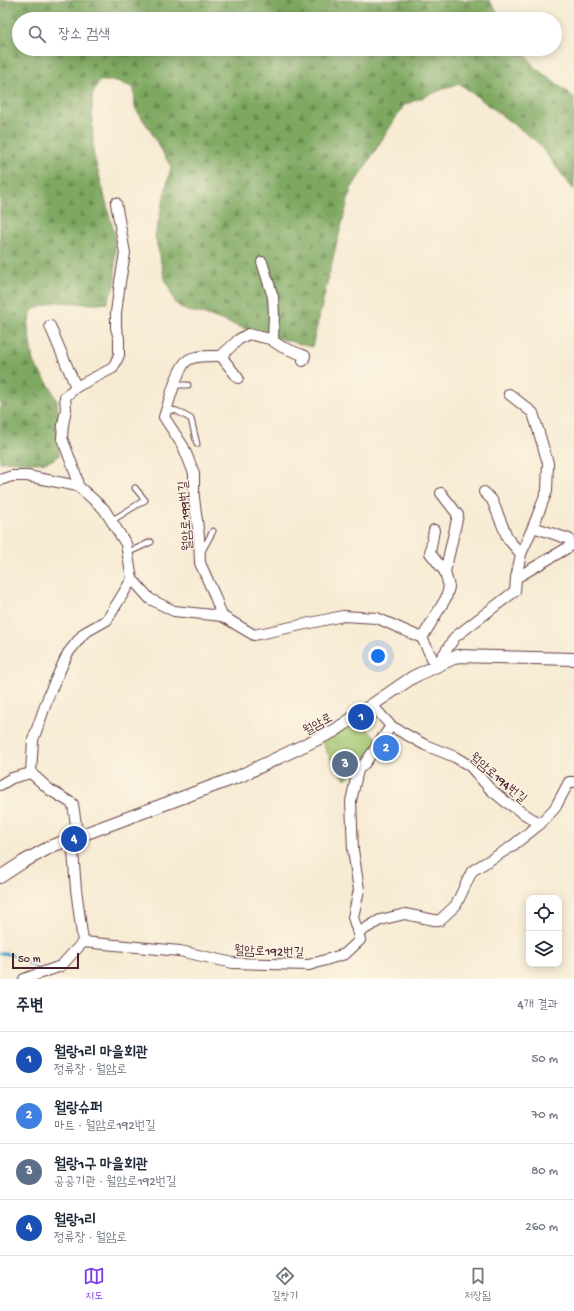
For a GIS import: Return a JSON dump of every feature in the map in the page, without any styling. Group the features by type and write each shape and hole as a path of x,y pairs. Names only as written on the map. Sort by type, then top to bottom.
{"street":[{"path":"78,486 76,474 62,438 66,409 65,397 76,386 113,368 119,355 119,338 116,328 116,313 125,253 116,203"},
{"path":"262,262 273,297 273,341"},
{"path":"50,326 76,386"},
{"path":"238,378 221,356 238,340 248,334 270,339 282,347 305,356 303,362"},
{"name":"월암로199번길","path":"221,356 206,356 188,360 180,368 164,417 183,446 194,473 194,498 199,536 200,563 222,616"},
{"path":"436,666 454,637 515,591 521,554 547,491 548,464 532,413 509,394"},
{"path":"0,480 12,476 27,476 78,486 104,510 126,544 132,579 150,599 174,611 222,616 254,635 343,616 377,618 422,638 436,666"},
{"path":"484,492 492,500 508,539 521,554"},
{"path":"441,493 458,515 445,572"},
{"path":"533,527 572,542"},
{"path":"422,638 446,598 449,587 445,572 430,553 434,530"},
{"path":"516,578 572,542"},
{"path":"31,773 33,740 50,692 68,653 84,633 108,620 132,579"},
{"name":"월암로","path":"0,877 52,846 240,776 334,731 414,677 458,656 574,659"},
{"path":"372,705 391,726 365,763 358,770 351,801 353,850 359,890 353,917 358,933 380,920 405,914 439,920 456,905 472,871 511,848 540,824 555,808 569,782 574,782"},
{"name":"월암로194번길","path":"391,726 425,745 455,757 470,766 495,794 540,824"},
{"path":"0,785 12,778 31,773"},
{"path":"24,979 61,966 83,942 76,889 72,839 76,825 73,804 50,790 31,773"},
{"name":"월암로192번길","path":"83,942 180,951 233,963 310,965 345,954 360,940 358,933"}],"lane":[{"path":"175,385 188,385"},
{"path":"167,409 178,411 191,419 197,444"},
{"path":"111,521 145,500 135,488"},
{"path":"200,556 213,531"},
{"path":"128,553 151,542"}],"green space":[{"path":"0,0 489,0 497,12 12,12 12,56 527,56 534,67 574,97 574,190 537,142 459,83 404,105 351,189 312,347 254,332 205,314 187,311 176,304 164,276 155,236 171,167 150,130 135,108 134,88 117,81 99,81 92,96 93,152 115,237 115,284 107,303 96,304 55,302 32,310 28,325 33,362 51,388 57,401 60,440 59,456 53,460 38,463 0,462"},
{"path":"356,716 380,742 358,770 345,779 331,760 320,738"}],"waterway":[{"path":"0,953 12,955 36,968 37,971"}],"place":[{"name":"월랑1리 마을회관","path":"361,717"},
{"name":"월랑슈퍼","path":"386,748"},
{"name":"월랑1구 마을회관","path":"345,764"},
{"name":"월랑1리","path":"74,839"}]}
